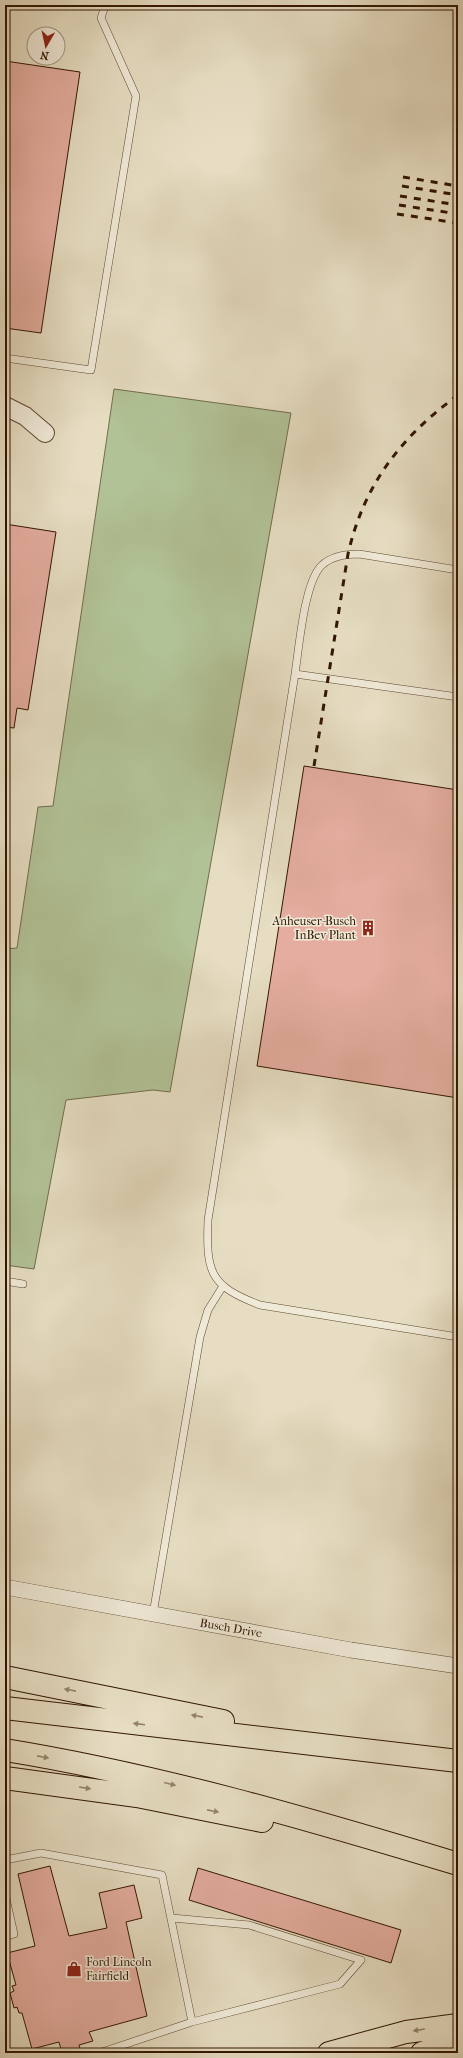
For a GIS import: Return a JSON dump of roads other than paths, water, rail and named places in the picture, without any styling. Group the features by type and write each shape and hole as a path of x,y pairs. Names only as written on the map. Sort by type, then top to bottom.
{"highway":[{"path":"5,1677 211,1718 450,1761"},
{"path":"5,1708 450,1761"},
{"path":"5,1750 125,1773 243,1802 458,1864"},
{"path":"5,1778 137,1796 432,1856"},
{"path":"329,2053 406,2032 458,2025"},
{"path":"422,2053 458,2040"}],"street":[{"path":"5,406 25,416 45,433"},
{"name":"Busch Drive","path":"5,1587 351,1650 458,1666"}],"lane":[{"path":"5,358 91,370 136,96 101,18 105,6 98,5"},
{"path":"458,570 359,554 332,558 321,566 313,580 304,614 208,1220 208,1252 217,1282 238,1296 260,1305 458,1337"},
{"path":"295,674 458,697"},
{"path":"5,1281 24,1284"},
{"path":"153,1614 200,1337 208,1310 223,1286"},
{"path":"5,1860 41,1853 162,1875 192,2022"},
{"path":"5,1894 14,1934 5,1936"},
{"path":"99,2053 192,2022 340,1984 361,1960 249,1925 172,1918"}],"railway":[{"path":"403,177 458,186"},
{"path":"402,186 458,195"},
{"path":"400,196 458,205"},
{"path":"399,205 458,214"},
{"path":"397,214 458,223"},
{"path":"314,766 348,554 355,529 375,484 402,445 438,411 458,395"}],"place":[{"name":"Anheuser-Busch InBev Plant","path":"368,928"},
{"name":"Ford Lincoln Fairfield","path":"74,1969"}]}
